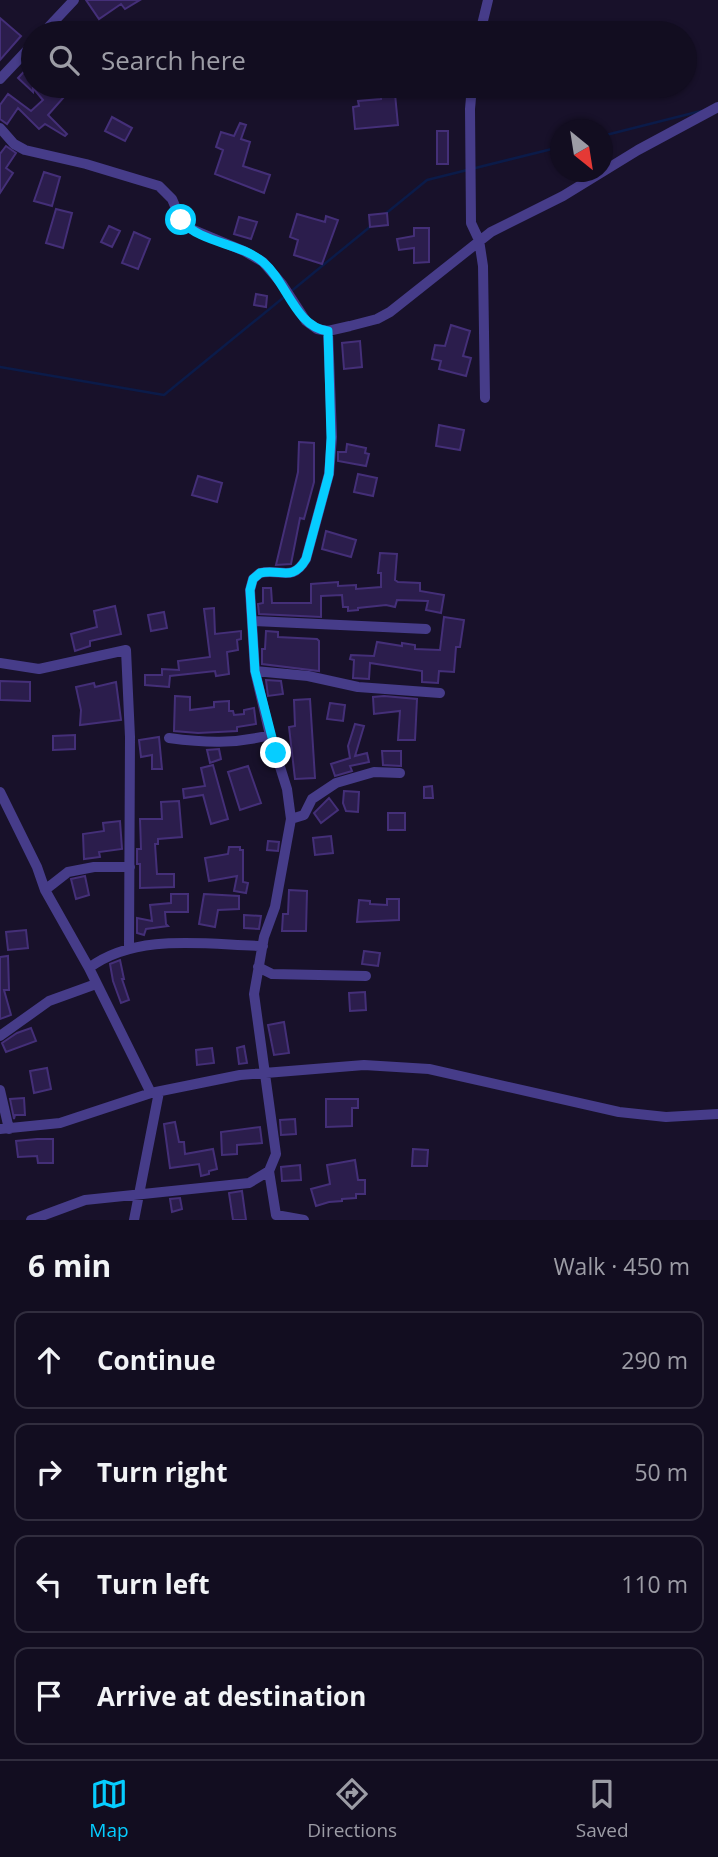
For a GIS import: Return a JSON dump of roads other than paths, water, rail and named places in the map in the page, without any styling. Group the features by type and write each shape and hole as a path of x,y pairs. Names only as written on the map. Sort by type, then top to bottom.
{"street":[{"path":"54,21 74,0"},
{"path":"483,21 488,0"},
{"path":"0,79 21,57"},
{"path":"471,98 470,216 472,230 479,240 484,266 485,398"},
{"path":"0,128 14,144 25,150 86,164 159,186 172,199 181,220 189,228 263,262 282,284 306,321 317,329 328,331 390,312 491,232 563,196 638,150 718,107"},
{"path":"304,1220 276,1215 269,1171 276,1154 254,994 263,946 275,907 291,819 287,789 270,735 255,671 250,590 253,579 265,572 291,573 301,568 325,496 331,438 328,331"},
{"path":"253,621 426,629"},
{"path":"0,663 39,669 126,650 130,737 130,949"},
{"path":"255,671 288,673 358,687 440,694"},
{"path":"169,738 210,744 246,741 270,735"},
{"path":"291,819 304,815 312,799 336,783 374,772 400,773"},
{"path":"0,792 5,813 37,866 45,890 155,1093 134,1220"},
{"path":"45,890 68,872 94,867 130,867"},
{"path":"89,968 130,949 166,944 263,946"},
{"path":"258,967 272,974 366,976"},
{"path":"0,1036 49,1002 96,984"},
{"path":"0,1090 4,1129 60,1123 155,1093 240,1076 364,1065 394,1065 465,1076 619,1112 666,1117 718,1114"},
{"path":"31,1220 85,1200 248,1183 269,1171"}],"waterway":[{"path":"613,133 701,111"},
{"path":"384,215 427,180 550,149"},
{"path":"0,367 164,395 371,226"}]}
